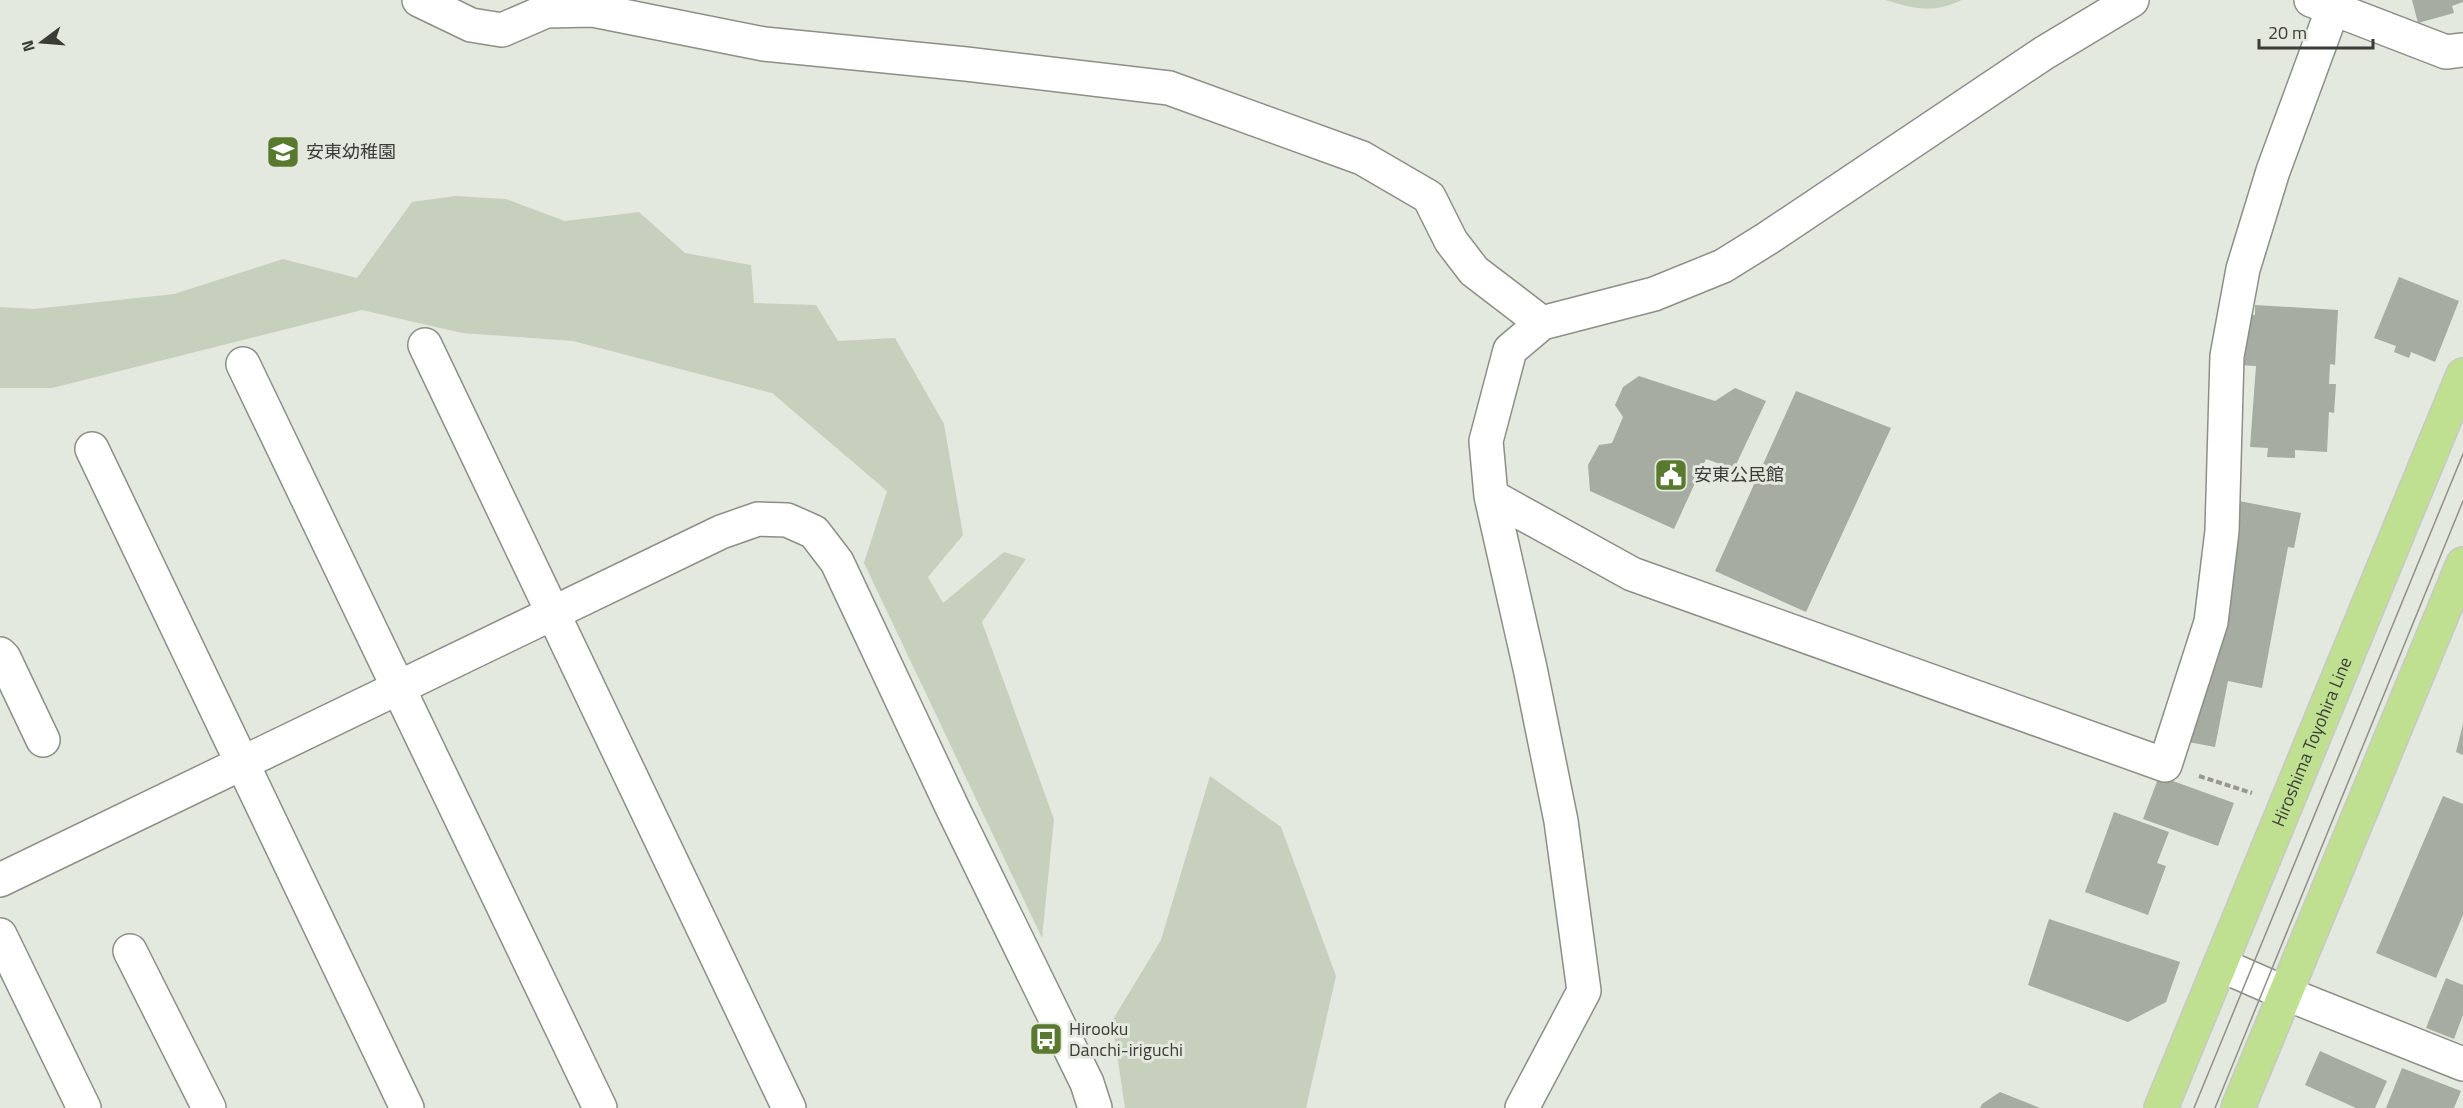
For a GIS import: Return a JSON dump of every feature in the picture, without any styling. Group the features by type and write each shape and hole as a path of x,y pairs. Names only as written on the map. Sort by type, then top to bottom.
{"main road":[{"name":"Hiroshima Toyohira Line","path":"2162,1108 2463,375"},
{"path":"2238,1108 2463,564"}],"street":[{"path":"419,0 471,25 502,30 546,11 593,10 764,44 966,64 1169,88 1362,158 1429,197 1451,241 1474,271 1542,323"},
{"path":"1522,1108 1584,991 1561,821 1530,668 1491,496 1486,441 1510,350 1542,323 1654,294 1723,266 2044,53 2132,0"},
{"path":"1491,496 1632,574 2165,765 2211,622 2222,531 2227,356 2243,269 2326,3 2446,52 2463,50"},
{"path":"425,345 789,1108"},
{"path":"243,364 600,1108"},
{"path":"92,449 407,1108"},
{"path":"0,880 721,532 758,519 787,520 814,532 837,562 952,807 1087,1083 1095,1108"},
{"path":"0,654 43,740"},
{"path":"0,934 84,1108"},
{"path":"130,951 209,1108"},
{"path":"2221,965 2287,994 2463,1064"}],"path":[{"path":"2165,765 2286,804"}],"green space":[{"path":"1885,0 1962,0 1941,7 1924,9"},
{"path":"455,196 506,199 565,221 639,212 685,253 751,265 754,303 816,305 838,341 895,338 944,424 963,535 928,577 943,603 1004,552 1026,559 982,622 1054,819 1042,938 864,563 887,491 772,393 573,341 462,333 362,310 52,388 0,388 0,307 34,309 174,294 283,259 357,278 412,202"},
{"path":"1210,776 1281,827 1336,976 1306,1108 1125,1108 1112,1021 1161,940"}],"building":[{"path":"2412,0 2463,0 2463,2 2452,6 2454,13 2418,23"},
{"path":"2399,277 2459,301 2435,362 2411,352 2409,358 2394,352 2396,346 2374,338"},
{"path":"2255,305 2338,310 2335,365 2330,364 2329,384 2336,384 2334,413 2329,412 2327,452 2295,450 2295,458 2267,457 2268,448 2250,447 2256,366 2239,365 2242,314 2255,315"},
{"path":"1639,376 1715,401 1735,388 1766,401 1734,469 1706,459 1674,529 1590,491 1588,465 1599,445 1612,443 1623,417 1615,405 1623,387"},
{"path":"1796,391 1891,428 1806,612 1715,571"},
{"path":"2234,500 2301,513 2294,548 2288,547 2262,688 2228,681 2215,747 2188,742"},
{"path":"2463,724 2463,755 2456,752"},
{"path":"2159,776 2234,803 2218,846 2143,819"},
{"path":"2443,796 2463,804 2463,915 2436,978 2376,953"},
{"path":"2114,812 2169,832 2157,863 2166,866 2148,915 2085,892"},
{"path":"2049,919 2180,962 2166,1002 2128,1022 2028,985"},
{"path":"2446,978 2463,985 2463,1015 2454,1039 2426,1028"},
{"path":"2320,1051 2387,1081 2375,1108 2356,1108 2305,1085"},
{"path":"2402,1068 2461,1091 2454,1108 2386,1108"},
{"path":"2000,1092 2040,1108 1980,1108 1982,1104"}],"tram line":[{"path":"2194,1108 2463,454"},
{"path":"2215,1108 2463,501"}],"place":[{"name":"安東幼稚園","path":"283,152"},
{"name":"安東公民館","path":"1671,475"},
{"name":"Hirooku Danchi-iriguchi","path":"1046,1039"}]}
